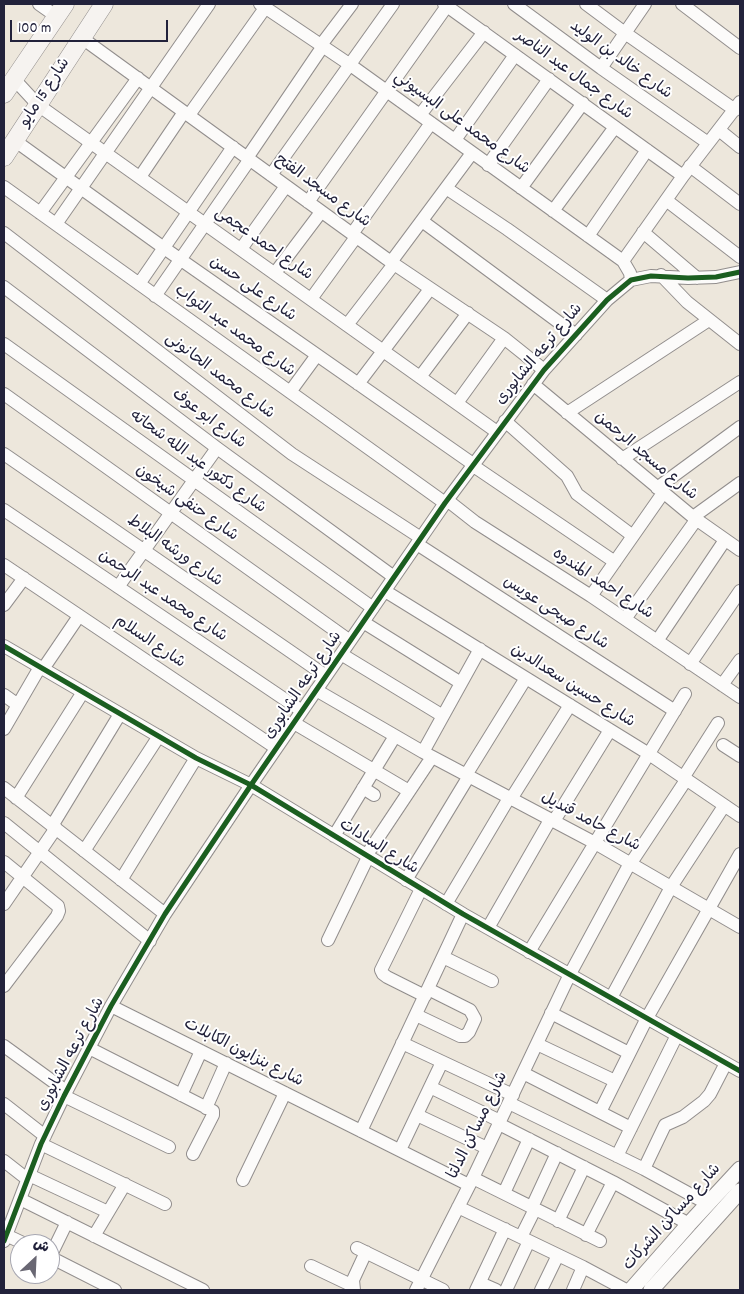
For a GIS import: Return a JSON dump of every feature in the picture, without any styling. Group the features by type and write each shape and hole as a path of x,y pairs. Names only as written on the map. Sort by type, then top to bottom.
{"main road":[{"name":"شارع 15 مايو","path":"4,157 104,4"},
{"name":"شارع 15 مايو","path":"4,94 61,10"}],"street":[{"path":"39,4 61,10"},
{"path":"56,224 210,4"},
{"path":"156,296 351,4"},
{"path":"271,175 393,4"},
{"name":"شارع خالد بن الوليد","path":"514,4 708,143"},
{"path":"586,4 625,33 737,106 687,171 623,261 630,273 631,280"},
{"path":"601,68 645,4"},
{"path":"682,4 740,48"},
{"path":"308,202 446,5"},
{"name":"شارع جمال عبد الناصر","path":"446,5 648,150 687,171 740,204"},
{"path":"140,177 262,6"},
{"name":"شارع محمد على البسيوني","path":"262,6 349,64 623,261"},
{"path":"420,115 484,32"},
{"name":"شارع مسجد الفتح","path":"82,38 392,263 504,338 544,370"},
{"path":"455,140 514,54"},
{"path":"40,213 138,78"},
{"name":"شارع احمد عجمى","path":"14,79 38,104 497,432"},
{"path":"488,164 549,79"},
{"path":"521,188 583,103"},
{"path":"311,299 431,123"},
{"path":"553,211 615,127"},
{"path":"719,130 740,147"},
{"name":"شارع على حسن","path":"14,140 180,260 472,465 615,562"},
{"path":"139,284 233,148"},
{"path":"588,236 648,150"},
{"path":"347,325 472,153"},
{"path":"241,249 286,186"},
{"name":"شارع محمد عبد التواب","path":"4,187 446,502"},
{"path":"446,188 607,300"},
{"path":"666,200 740,257"},
{"path":"275,273 322,212"},
{"path":"422,221 576,334"},
{"path":"643,232 697,278"},
{"name":"شارع محمد الحانونى","path":"4,233 292,454 419,541"},
{"name":"شارع ترعه الشابورى","path":"5,1238 7,1219 20,1199 43,1140 65,1094 111,1006 165,914 276,748 446,502 533,384 607,300 631,280 661,275 697,278 716,277 740,272"},
{"path":"661,275 687,302 740,344"},
{"name":"شارع ابو عوف","path":"4,287 217,448 394,577"},
{"path":"358,384 430,289"},
{"path":"420,377 468,313"},
{"path":"567,413 709,320"},
{"path":"457,403 504,338"},
{"name":"شارع دكتور عبد الله شحاته","path":"4,344 373,608"},
{"path":"290,392 317,355"},
{"name":"شارع مسجد الرحمن","path":"533,384 695,519 735,544"},
{"path":"622,459 735,385 740,397"},
{"name":"شارع حنفى شيخون","path":"4,394 350,641"},
{"path":"505,421 568,476 577,494 633,536"},
{"path":"591,596 633,536 660,490 740,428"},
{"path":"118,588 217,448"},
{"name":"شارع ورشه البلاط","path":"4,454 326,676"},
{"path":"625,619 695,519 740,483"},
{"name":"شارع احمد المندوه","path":"446,502 591,596 740,697"},
{"name":"شارع محمد عبد الرحمن","path":"4,510 302,712"},
{"name":"شارع صبحى عويس","path":"419,541 675,711"},
{"path":"657,642 735,544"},
{"name":"شارع السلام","path":"4,565 276,748"},
{"path":"4,605 24,578"},
{"name":"شارع حسين سعدالدين","path":"385,590 649,754 740,816"},
{"path":"690,664 740,591"},
{"path":"4,729 41,668 79,616"},
{"path":"363,622 461,683"},
{"name":"شارع السادات","path":"4,646 196,758 251,785 446,904 740,1071"},
{"path":"328,940 367,856 409,791 443,716 480,649"},
{"path":"341,654 443,716"},
{"path":"722,686 740,660"},
{"path":"406,880 526,678"},
{"name":"شارع حامد قنديل","path":"316,690 427,754 595,842 740,927"},
{"path":"16,798 83,692"},
{"path":"529,952 685,694"},
{"path":"4,695 18,705"},
{"path":"446,904 510,798 570,705"},
{"path":"4,904 39,852 120,714"},
{"path":"294,722 409,791"},
{"name":"شارع مساكن الدلتا","path":"419,1285 500,1122 570,974 630,863 718,723"},
{"path":"488,928 552,821 610,730"},
{"path":"84,851 159,736"},
{"path":"334,836 368,791 374,770 396,736"},
{"path":"723,745 740,756"},
{"path":"121,880 196,758"},
{"path":"4,788 165,914"},
{"path":"611,998 671,887 724,806"},
{"path":"4,823 150,941"},
{"path":"600,1112 647,1018 740,854"},
{"path":"4,862 58,906 59,911 4,986"},
{"path":"416,1014 455,1034 465,1036 475,1019 466,1007 383,974 381,970 421,889"},
{"path":"361,1131 464,914"},
{"path":"443,957 492,981"},
{"name":"شارع بنزايون الكابلات","path":"111,1006 400,1150 504,1194 600,1241"},
{"path":"551,1013 629,1053"},
{"path":"617,1156 677,1035"},
{"path":"402,1043 442,1062 708,1204"},
{"path":"537,1044 615,1081"},
{"path":"4,1046 65,1094 169,1147"},
{"path":"89,1048 181,1094 214,1113 193,1154"},
{"path":"181,1094 200,1051"},
{"path":"400,1150 442,1062"},
{"path":"206,1108 226,1063"},
{"path":"644,1169 665,1125 683,1117 704,1101 710,1094 726,1063"},
{"path":"523,1073 631,1128"},
{"path":"430,1087 500,1122 689,1224"},
{"path":"243,1180 285,1093"},
{"path":"4,1104 43,1140 164,1204"},
{"path":"417,1115 487,1148"},
{"path":"504,1194 529,1139"},
{"path":"506,1290 525,1239 533,1208 557,1153"},
{"path":"4,1161 28,1177 108,1212"},
{"path":"558,1221 584,1167"},
{"name":"شارع مساكن الشركات","path":"631,1290 740,1169"},
{"path":"586,1235 613,1182"},
{"path":"94,1236 125,1184"},
{"name":"شارع مساكن الشركات","path":"651,1290 740,1191"},
{"path":"20,1199 204,1290"},
{"path":"458,1206 626,1290"},
{"path":"60,1237 67,1222"},
{"path":"496,1290 478,1286 506,1229"},
{"path":"311,1266 353,1288 353,1280 362,1250 419,1285 443,1290"},
{"path":"542,1290 558,1255"},
{"path":"60,1263 115,1290"},
{"path":"573,1290 583,1268"}],"cycle path":[{"path":"4,1241 41,1144 64,1096 111,1006 165,914 251,785 445,503 544,370 607,300 631,280 651,276 716,277 740,272"},
{"path":"4,646 196,758 251,785 463,914 740,1071"}]}
